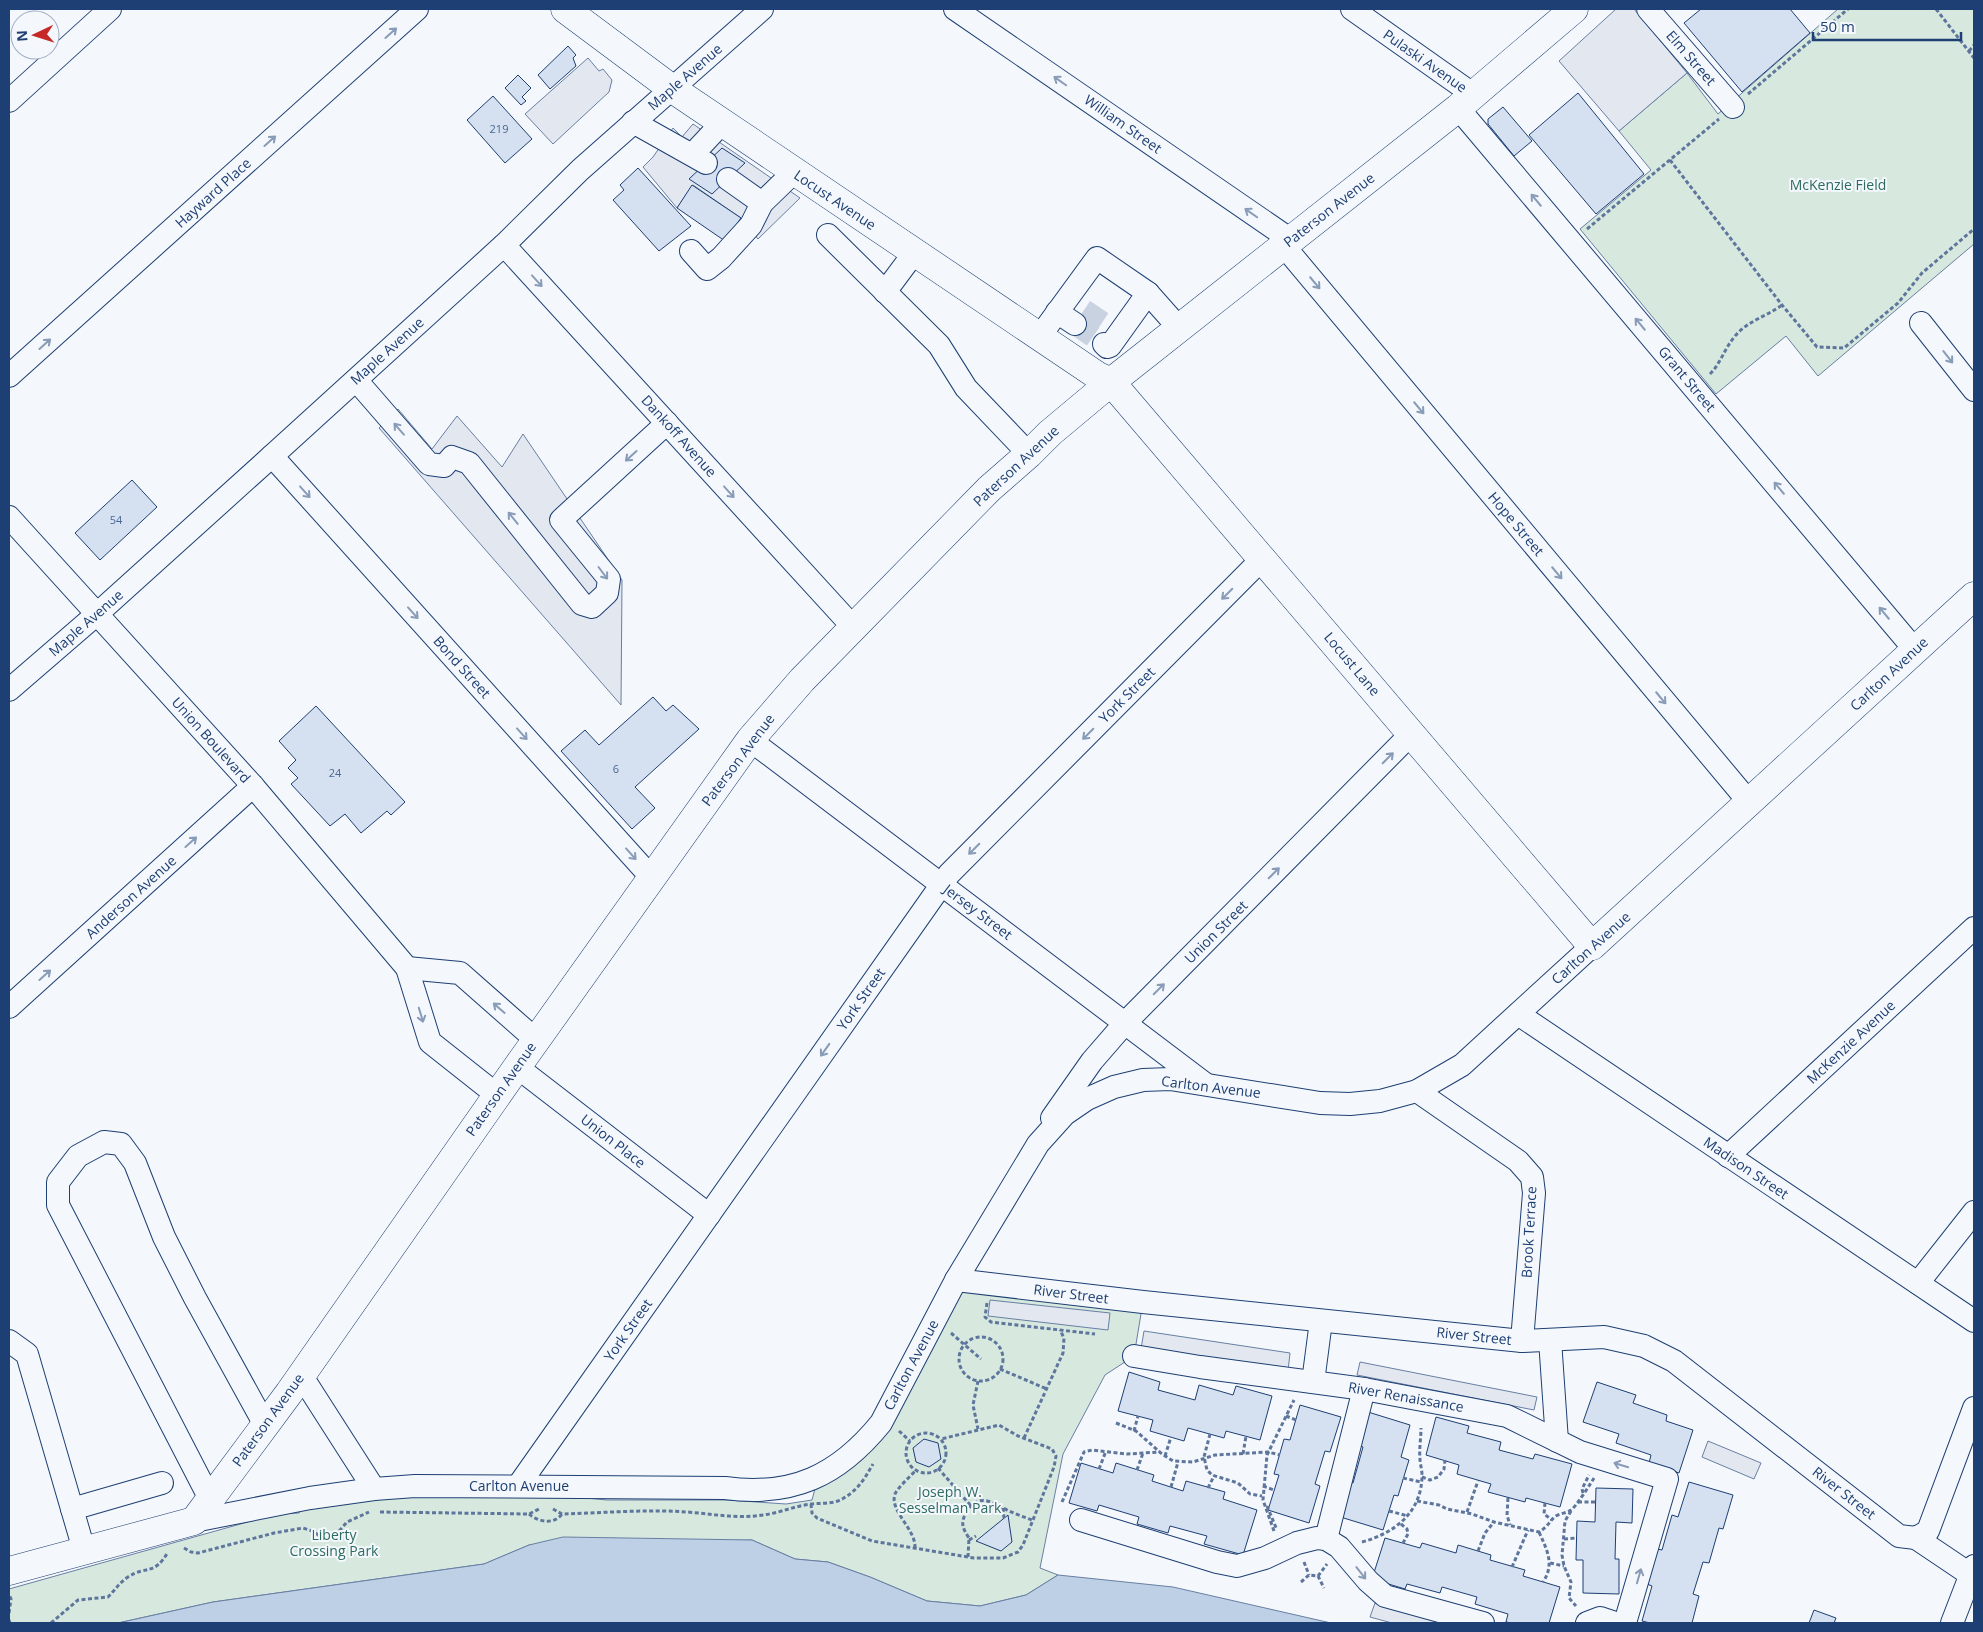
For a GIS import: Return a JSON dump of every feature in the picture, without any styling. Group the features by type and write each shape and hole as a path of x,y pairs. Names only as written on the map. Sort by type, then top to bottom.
{"main road":[{"name":"Locust Avenue","path":"565,9 671,88 722,123 1098,376 1111,382"},
{"name":"Paterson Avenue","path":"194,1521 301,1375 497,1095 750,740 802,680 989,489 1030,454 1050,433 1111,382 1466,102 1574,9"},
{"name":"Locust Lane","path":"1111,382 1592,946"},
{"name":"Carlton Avenue","path":"1592,946 1974,596"},
{"path":"9,1571 194,1521"}],"street":[{"path":"9,101 110,9"},
{"name":"Hayward Place","path":"9,376 417,9"},
{"name":"Maple Avenue","path":"9,690 97,614 272,456 504,245 580,170 762,9"},
{"name":"William Street","path":"955,9 1288,243"},
{"name":"Pulaski Avenue","path":"1352,9 1466,102"},
{"name":"Elm Street","path":"1648,9 1734,107"},
{"name":"Grant Street","path":"1466,102 1571,242 1915,650"},
{"path":"633,122 699,159 722,123"},
{"path":"691,250 707,269 721,258 752,225 762,203 794,172"},
{"path":"728,179 762,203"},
{"path":"828,235 939,345 966,388 1030,454"},
{"name":"Hope Street","path":"1288,243 1749,802"},
{"name":"Dankoff Avenue","path":"504,245 853,627"},
{"path":"886,292 914,253"},
{"path":"1040,336 1076,305 1097,258 1148,293 1180,328"},
{"path":"1117,329 1148,293"},
{"path":"1921,323 1974,390"},
{"path":"356,380 429,464 444,466 452,457 469,462 582,604 592,607 607,593 609,579 561,520 667,423"},
{"name":"Bond Street","path":"272,456 651,878"},
{"name":"Union Boulevard","path":"9,517 253,786 407,968 430,1042 497,1095"},
{"name":"York Street","path":"518,1486 949,874 1262,559"},
{"name":"Union Street","path":"1038,1144 1061,1103 1092,1060 1125,1023 1411,734"},
{"name":"Jersey Street","path":"750,740 1206,1084"},
{"name":"Anderson Avenue","path":"9,1007 253,786"},
{"name":"McKenzie Avenue","path":"1728,1156 1974,928"},
{"name":"Carlton Avenue","path":"194,1521 258,1510 310,1498 374,1489 415,1486 724,1488 767,1490 793,1486 818,1476 849,1457 864,1444 881,1423 956,1280 1038,1144 1065,1114 1087,1099 1114,1087 1143,1080 1170,1079 1320,1103 1350,1104 1380,1101 1417,1091 1462,1065 1592,946"},
{"path":"407,968 460,973 536,1040"},
{"name":"Madison Street","path":"1518,1014 1918,1283 1971,1312"},
{"name":"Union Place","path":"517,1067 709,1215"},
{"name":"Brook Terrace","path":"1417,1091 1518,1161 1532,1177 1534,1193 1522,1341"},
{"path":"210,1499 58,1205 58,1182 78,1156 104,1142 121,1144 135,1162 164,1237 227,1359 265,1425"},
{"path":"1918,1283 1974,1212"},
{"name":"River Street","path":"956,1280 1143,1302 1522,1341 1604,1337 1644,1346 1674,1362 1898,1536 1922,1534 1973,1573"},
{"path":"1313,1382 1321,1320"},
{"path":"1550,1340 1557,1440"},
{"path":"9,1341 28,1354 84,1550"},
{"name":"River Renaissance","path":"1134,1356 1364,1389 1507,1416 1580,1452 1667,1479 1625,1623"},
{"path":"301,1375 374,1489"},
{"path":"1326,1539 1364,1389"},
{"path":"1922,1534 1974,1408"},
{"path":"72,1509 162,1483"},
{"path":"1081,1520 1217,1562 1237,1566 1265,1558 1297,1543 1317,1538 1326,1539 1339,1547 1368,1581 1385,1596 1482,1623"},
{"path":"1952,1623 1973,1573"},
{"path":"1581,1614 1615,1623"}],"path":[{"path":"1571,242 1734,107 1848,9"},
{"path":"1936,9 1974,58"},
{"path":"1969,51 1974,45"},
{"path":"1670,160 1782,305 1817,347 1844,348 1898,303 1922,273 1974,229"},
{"path":"1694,388 1718,366 1734,337 1741,330 1782,305"},
{"path":"978,1301 988,1302 985,1317 991,1322 1095,1334"},
{"path":"947,1329 981,1359"},
{"path":"1024,1438 1064,1353 1064,1338 1060,1330"},
{"path":"984,1337 992,1340 1002,1351 1003,1358 1000,1369 988,1380 978,1381 969,1377 961,1366 960,1352 970,1340 984,1337"},
{"path":"1000,1369 1047,1389"},
{"path":"978,1381 972,1405 978,1429"},
{"path":"1264,1503 1277,1530 1274,1531 1264,1503 1262,1496 1263,1486 1268,1452 1294,1400"},
{"path":"1134,1430 1138,1416"},
{"path":"1286,1416 1296,1420"},
{"path":"1116,1423 1134,1430 1165,1456 1178,1462 1193,1462 1215,1455 1268,1452 1280,1455"},
{"path":"811,1504 812,1513 817,1518 872,1541 968,1557 1003,1558 1018,1552 1054,1466 1056,1456 1052,1450 999,1425 940,1439"},
{"path":"894,1426 910,1440"},
{"path":"1360,1543 1377,1538 1401,1524 1417,1500 1422,1480 1420,1459 1421,1428"},
{"path":"926,1432 933,1434 940,1439 946,1450 944,1462 929,1473 923,1473 911,1467 906,1456 906,1449 910,1440 926,1432"},
{"path":"1210,1434 1204,1458 1207,1470 1214,1476 1238,1483 1250,1494 1262,1496"},
{"path":"1244,1454 1246,1436"},
{"path":"1165,1456 1171,1437"},
{"path":"1062,1502 1084,1452 1092,1450 1122,1453 1160,1452"},
{"path":"1099,1468 1106,1451"},
{"path":"1136,1470 1143,1453"},
{"path":"179,1544 191,1552 198,1553 303,1528 320,1536 330,1536 340,1530 347,1522 370,1512 528,1514 537,1509 545,1509 559,1511 562,1514 687,1512 740,1517 763,1516 811,1504 827,1504 838,1501 862,1484 876,1459"},
{"path":"1403,1478 1430,1480 1438,1477 1444,1469 1445,1460"},
{"path":"1171,1487 1178,1462"},
{"path":"938,1468 971,1506"},
{"path":"915,1548 915,1538 897,1509 895,1500 899,1489 916,1470"},
{"path":"1582,1494 1582,1488 1591,1471"},
{"path":"1581,1614 1569,1598 1571,1582 1564,1566 1562,1555 1565,1521 1597,1472"},
{"path":"1208,1488 1214,1476"},
{"path":"1467,1512 1478,1481"},
{"path":"1263,1486 1274,1490"},
{"path":"1508,1498 1507,1515 1510,1525"},
{"path":"968,1557 970,1540 964,1530 963,1522 971,1506 979,1501 985,1500 997,1503 1032,1520"},
{"path":"1417,1500 1439,1505 1447,1509 1467,1512 1494,1522 1539,1532 1562,1513 1572,1510"},
{"path":"1578,1502 1596,1502"},
{"path":"1545,1503 1544,1514 1552,1520"},
{"path":"1002,1507 1004,1518"},
{"path":"1389,1511 1408,1516"},
{"path":"528,1514 538,1521 554,1520 562,1514"},
{"path":"1478,1551 1485,1533 1494,1522"},
{"path":"1401,1524 1408,1534 1403,1543"},
{"path":"1512,1566 1528,1530"},
{"path":"1539,1532 1550,1563 1542,1582"},
{"path":"970,1540 976,1536"},
{"path":"1564,1538 1576,1538"},
{"path":"51,1623 78,1600 108,1597 129,1576 151,1570 163,1561 171,1544"},
{"path":"1550,1563 1564,1566"},
{"path":"1301,1582 1309,1575 1318,1576 1324,1588"},
{"path":"9,1592 9,1613"}],"green space":[{"name":"McKenzie Field","path":"1838,9 1974,9 1974,244 1818,376 1786,336 1716,394 1580,229 1651,170 1619,131 1687,73 1718,114"},
{"path":"956,1280 1143,1302 1134,1356 1105,1375 1063,1454 1040,1568 1058,1575 1026,1595 980,1606 927,1601 828,1562 795,1559 752,1540 529,1545 484,1564 213,1602 118,1623 9,1623 9,1589 276,1514 299,1513 303,1508 353,1500 524,1492 607,1500 727,1500 786,1504 812,1500 818,1477 864,1444"}],"shaded area":[{"path":"1616,9 1634,9 1687,73 1619,131 1559,61"},
{"path":"588,58 599,71 603,69 612,80 609,92 553,144 525,114"},
{"path":"693,124 800,198 758,239 741,218 693,185 677,208 643,167 653,157 673,128 682,137"},
{"path":"398,409 432,449 457,416 502,467 523,434 622,580 621,705 379,428"},
{"path":"990,1300 1110,1313 1108,1330 988,1316"},
{"path":"1144,1331 1290,1353 1288,1371 1141,1349"},
{"path":"1360,1362 1537,1397 1534,1410 1357,1375"},
{"path":"1708,1441 1761,1463 1754,1479 1702,1457"},
{"path":"1375,1603 1443,1623 1392,1623 1370,1617"}],"water":[{"path":"563,1537 752,1540 795,1559 828,1562 927,1601 980,1606 1026,1595 1058,1575 1173,1587 1331,1623 118,1623 213,1602 484,1564 529,1545"}],"building":[{"path":"1701,9 1790,9 1810,33 1742,92 1684,23"},
{"path":"568,46 576,55 573,58 576,66 550,89 538,75"},
{"path":"518,75 531,88 522,97 526,101 521,105 505,88"},
{"path":"1578,93 1644,174 1596,214 1529,135"},
{"path":"493,96 532,139 505,163 467,120"},
{"path":"1503,107 1532,141 1514,156 1488,124 1488,119"},
{"path":"722,148 745,163 712,194 689,179"},
{"path":"638,168 691,226 659,251 613,200 624,190 620,185"},
{"path":"692,185 741,218 725,241 677,208"},
{"path":"132,480 157,507 100,560 75,533"},
{"path":"653,697 666,711 673,705 699,729 635,787 655,808 632,829 561,751 585,730 599,745"},
{"path":"316,706 405,802 391,815 387,811 361,833 345,814 330,826 291,784 298,778 288,768 296,760 279,741"},
{"path":"1129,1372 1160,1382 1158,1390 1195,1400 1199,1385 1233,1395 1236,1386 1272,1396 1260,1440 1226,1431 1224,1438 1188,1428 1184,1441 1150,1431 1153,1420 1118,1411"},
{"path":"1597,1382 1636,1395 1633,1403 1667,1415 1666,1421 1693,1430 1679,1473 1649,1463 1651,1455 1616,1443 1619,1434 1583,1422"},
{"path":"1300,1405 1341,1417 1330,1452 1325,1451 1315,1484 1320,1486 1309,1523 1268,1510 1279,1475 1274,1474 1284,1439 1290,1440"},
{"path":"1368,1412 1410,1425 1401,1457 1409,1460 1398,1496 1394,1495 1383,1530 1337,1516 1347,1481 1353,1483 1363,1447 1358,1445"},
{"path":"1436,1417 1469,1426 1467,1433 1501,1442 1499,1450 1533,1459 1535,1454 1572,1464 1560,1507 1526,1498 1525,1502 1488,1492 1491,1484 1457,1474 1459,1465 1426,1455"},
{"path":"924,1439 938,1443 941,1459 929,1467 916,1462 913,1448"},
{"path":"1081,1463 1113,1473 1116,1463 1154,1475 1152,1481 1183,1491 1186,1481 1225,1492 1223,1499 1257,1510 1243,1555 1204,1544 1207,1536 1170,1526 1168,1533 1137,1524 1139,1517 1099,1505 1097,1511 1069,1503"},
{"path":"1689,1482 1733,1495 1723,1529 1719,1528 1709,1563 1703,1562 1693,1594 1699,1596 1692,1623 1650,1623 1642,1621 1652,1586 1647,1584 1657,1549 1662,1550 1672,1515 1678,1517"},
{"path":"1596,1488 1633,1489 1632,1523 1616,1522 1615,1559 1619,1559 1619,1594 1583,1593 1583,1560 1576,1560 1577,1521 1595,1522"},
{"path":"1008,1515 1012,1542 1001,1551 976,1541"},
{"path":"1385,1538 1420,1548 1422,1543 1456,1553 1458,1545 1491,1555 1490,1560 1525,1570 1523,1576 1560,1587 1549,1623 1506,1622 1508,1614 1475,1604 1477,1597 1442,1587 1440,1593 1407,1584 1405,1589 1372,1579"},
{"path":"1814,1610 1836,1618 1834,1623 1809,1623"}],"tunnel":[{"path":"1084,310 1115,331"},
{"path":"1075,324 1104,344"}],"park label":[{"name":"Joseph W. Sesselman Park","path":"950,1500"},
{"name":"Liberty Crossing Park","path":"334,1544"}]}
